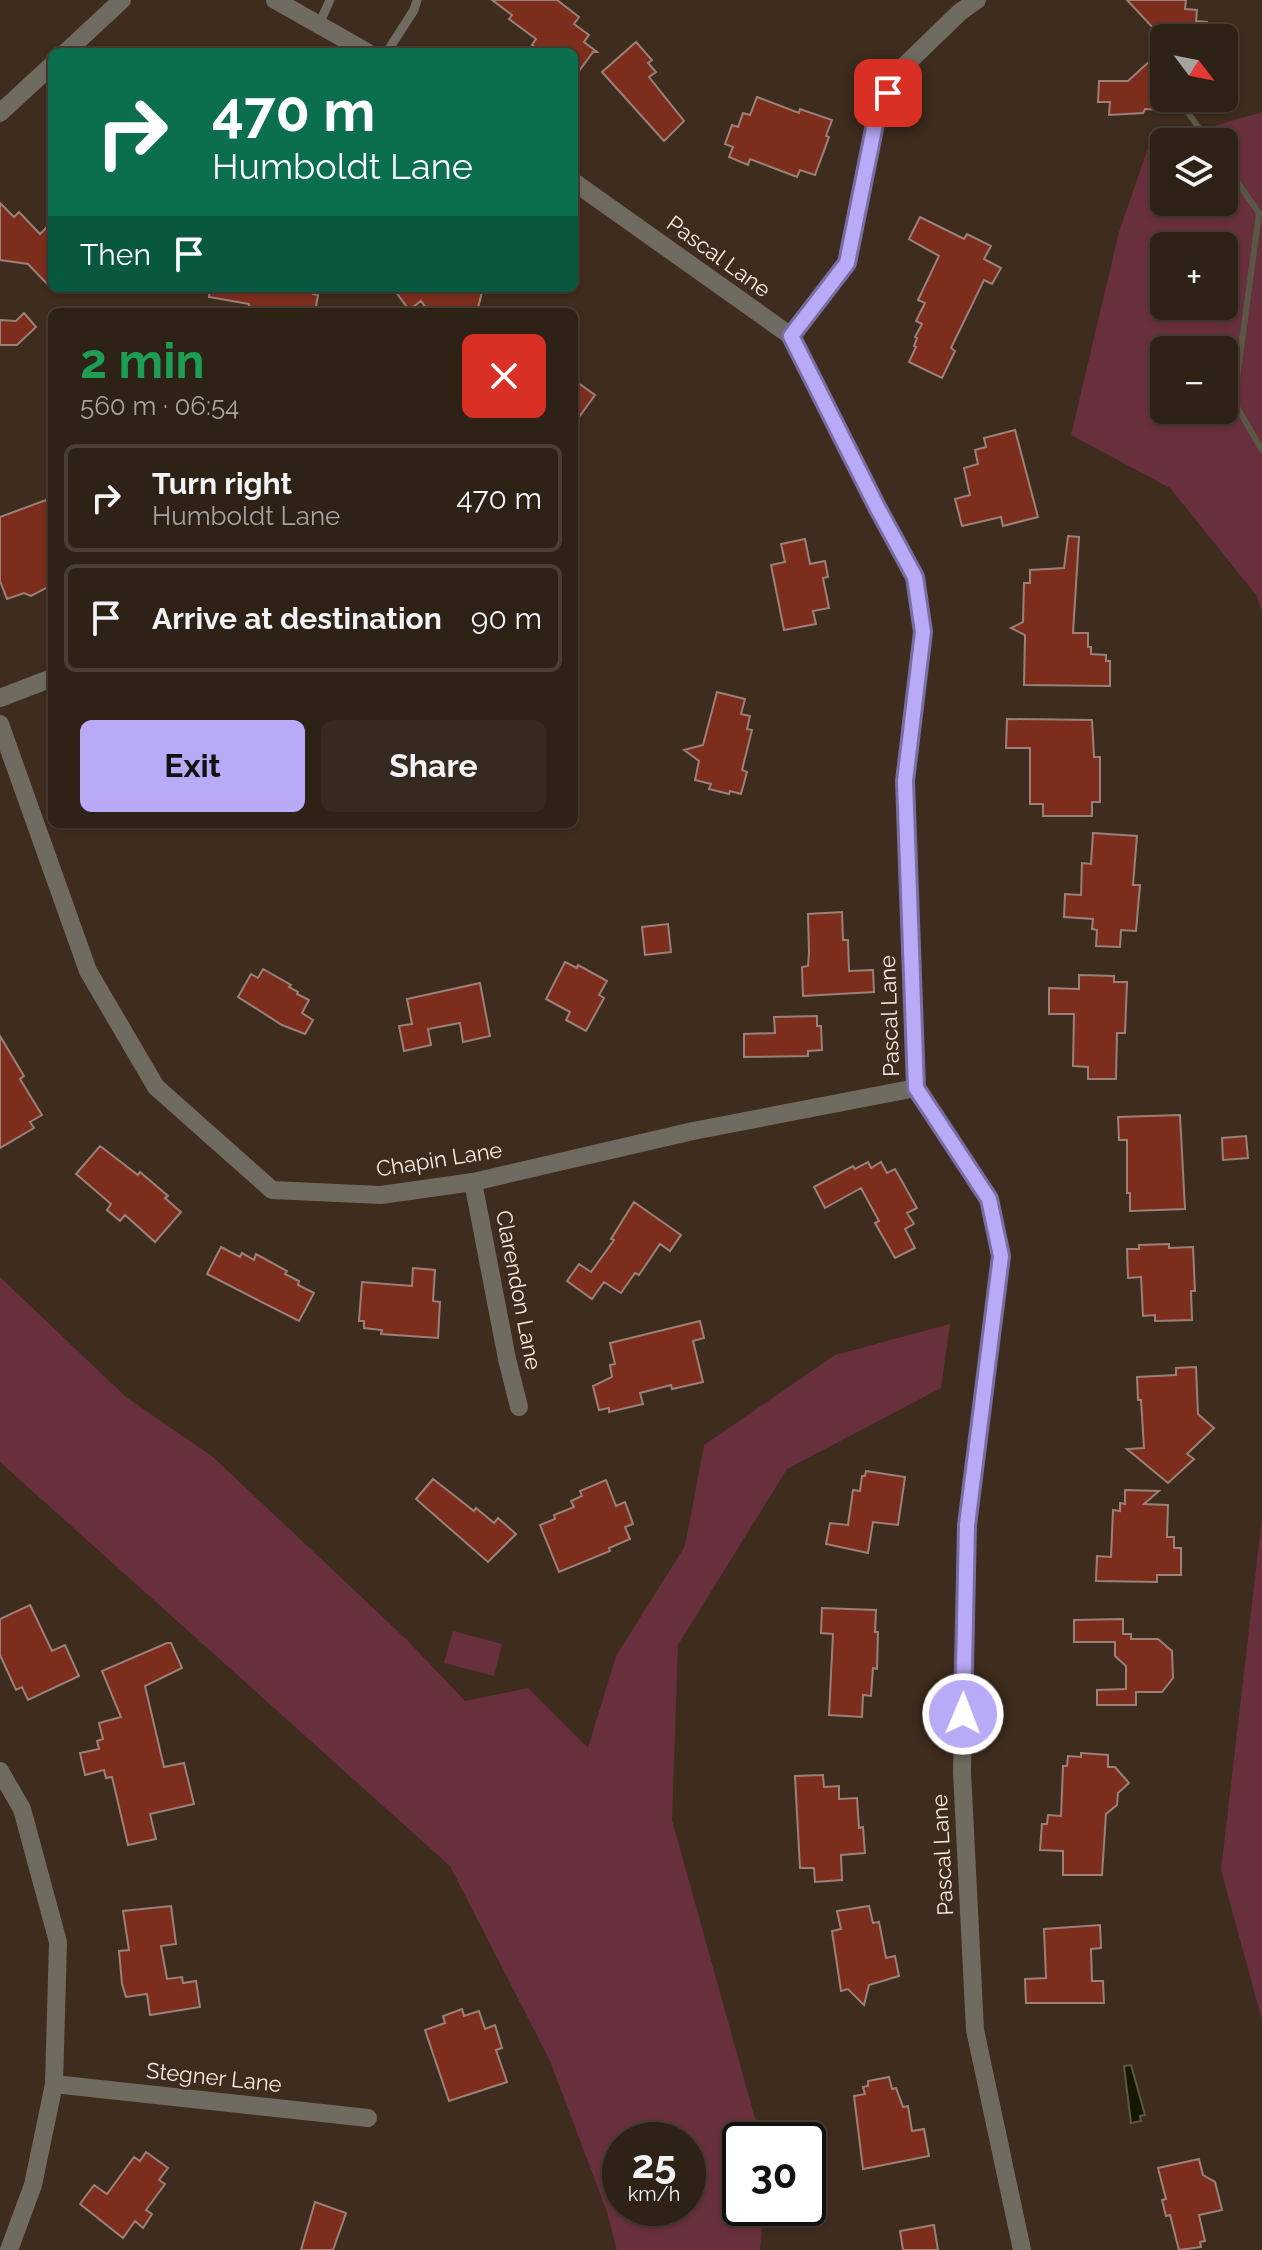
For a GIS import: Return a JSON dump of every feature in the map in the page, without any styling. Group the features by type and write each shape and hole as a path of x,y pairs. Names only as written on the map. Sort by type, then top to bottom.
{"street":[{"path":"70,48 122,0"},
{"path":"275,0 360,48"},
{"path":"791,336 847,263 877,114 898,72 960,12 977,0"},
{"path":"0,113 48,69"},
{"name":"Pascal Lane","path":"578,185 791,336 915,577 923,632 905,781 916,1088 989,1199 1001,1256 967,1525 962,1772 975,2030 1022,2250"},
{"path":"0,698 48,680"},
{"name":"Chapin Lane","path":"0,724 88,971 156,1087 272,1190 381,1195 473,1182 693,1131 916,1088"},
{"name":"Clarendon Lane","path":"473,1182 519,1407"},
{"path":"0,1771 22,1809 58,1942 54,2084 33,2185 9,2250"},
{"name":"Stegner Lane","path":"54,2084 368,2118"}],"lane":[{"path":"319,24 330,0"},
{"path":"390,48 410,18 417,0"}],"shaded area":[{"path":"1262,112 1262,612 1257,596 1170,488 1071,435 1119,232 1150,145 1150,216 1238,216 1238,128 1207,128"},
{"path":"0,1277 126,1397 213,1457 407,1640 465,1701 528,1688 588,1748 616,1656 685,1546 704,1445 835,1355 950,1324 941,1388 787,1469 678,1645 672,1820 756,2122 722,2122 722,2226 762,2226 760,2250 617,2250 611,2226 706,2226 706,2122 602,2122 602,2199 550,2061 450,1866 0,1462"},
{"path":"1262,1518 1262,2020 1221,1870"},
{"path":"453,1631 502,1644 494,1676 444,1663"},
{"path":"1131,2065 1145,2115 1140,2116 1141,2121 1131,2123 1124,2066"}],"building":[{"path":"492,0 557,0 579,17 574,24 589,35 584,42 597,52 593,52 578,73 578,48 536,48 532,45 536,39 509,19 512,15"},
{"path":"1127,0 1186,0 1185,9 1197,10 1196,21 1207,22 1207,24 1150,25"},
{"path":"636,42 652,60 648,63 656,72 649,77 684,121 664,141 602,72"},
{"path":"1150,61 1150,109 1145,109 1143,113 1109,115 1110,102 1098,102 1099,81 1128,81"},
{"path":"757,97 799,113 800,109 832,120 815,175 800,170 797,177 750,159 748,165 729,157 733,147 725,144 732,125 738,127 743,113 750,115"},
{"path":"0,203 14,217 19,212 40,234 48,226 48,285 28,264 0,260"},
{"path":"920,217 964,239 967,234 991,246 984,259 1001,268 992,284 984,280 951,348 955,351 942,378 909,362 916,347 915,337 922,324 916,321 925,303 918,300 939,256 909,239"},
{"path":"210,292 313,292 318,295 316,308 248,308 249,304 209,297"},
{"path":"396,292 482,292 478,308 426,308 421,301 408,308"},
{"path":"24,313 36,327 17,345 0,345 0,320 16,321"},
{"path":"578,383 595,395 578,418"},
{"path":"1015,430 1038,517 1003,526 1001,517 962,526 955,499 970,495 964,468 978,464 975,450 986,447 984,438"},
{"path":"46,500 48,587 31,596 24,593 7,599 0,581 0,517"},
{"path":"1068,536 1079,537 1073,633 1088,633 1091,654 1106,655 1106,661 1110,661 1110,686 1024,685 1025,635 1011,628 1023,622 1024,583 1030,583 1030,570 1064,568"},
{"path":"805,539 810,564 825,561 828,577 823,578 829,608 813,611 816,624 784,630 771,565 785,562 781,544"},
{"path":"717,692 745,699 741,714 750,716 747,729 752,730 742,770 747,772 741,794 709,789 711,784 695,780 699,761 684,750 703,745"},
{"path":"1007,719 1092,720 1094,757 1100,757 1100,802 1092,802 1092,816 1043,816 1043,804 1030,804 1030,748 1006,748"},
{"path":"1093,833 1137,836 1133,885 1140,885 1136,931 1121,930 1120,947 1096,946 1097,930 1092,929 1093,919 1064,917 1065,894 1081,895 1082,863 1091,864"},
{"path":"842,912 843,940 848,940 849,971 873,970 874,992 803,996 802,967 808,966 809,952 808,914"},
{"path":"668,924 671,952 645,955 642,927"},
{"path":"565,962 577,968 578,965 607,981 599,995 604,998 586,1031 566,1020 570,1012 546,999"},
{"path":"263,969 309,1000 302,1013 313,1020 305,1034 282,1025 238,997 251,974 258,978"},
{"path":"1079,975 1114,976 1114,982 1127,982 1125,1033 1117,1033 1116,1079 1088,1079 1088,1067 1073,1066 1074,1014 1049,1014 1049,988 1079,989"},
{"path":"480,983 490,1036 463,1042 460,1023 428,1029 431,1045 404,1051 399,1026 412,1024 407,999"},
{"path":"817,1016 817,1026 821,1026 822,1050 808,1051 808,1056 744,1057 744,1034 775,1033 774,1017"},
{"path":"0,1036 24,1076 20,1079 42,1115 30,1122 34,1128 0,1148"},
{"path":"1180,1115 1185,1209 1130,1211 1127,1140 1119,1140 1118,1117"},
{"path":"1246,1136 1248,1158 1223,1160 1222,1138"},
{"path":"100,1146 138,1175 140,1172 181,1212 155,1242 125,1215 120,1221 107,1210 111,1204 76,1174"},
{"path":"868,1162 871,1168 881,1162 887,1173 895,1169 917,1208 907,1213 914,1224 905,1229 915,1248 895,1258 875,1223 879,1221 861,1188 825,1208 814,1187 853,1166 855,1169"},
{"path":"634,1202 681,1235 670,1251 660,1244 639,1275 635,1273 621,1293 604,1282 592,1299 567,1281 579,1264 591,1272 614,1240 611,1239"},
{"path":"1169,1244 1169,1248 1193,1247 1195,1291 1191,1291 1192,1320 1155,1321 1155,1315 1143,1316 1141,1277 1128,1278 1127,1249 1139,1249 1139,1245"},
{"path":"221,1247 254,1260 256,1254 287,1271 285,1274 299,1281 298,1285 314,1293 299,1321 207,1274"},
{"path":"413,1268 435,1270 433,1301 440,1302 438,1338 381,1334 382,1330 364,1328 364,1321 359,1321 362,1282 412,1286"},
{"path":"700,1321 704,1338 693,1341 703,1382 672,1389 671,1385 640,1393 643,1404 609,1412 609,1408 599,1410 593,1386 612,1377 610,1365 615,1364 610,1343"},
{"path":"1196,1367 1198,1414 1214,1428 1187,1454 1194,1459 1168,1483 1127,1449 1144,1448 1137,1377 1176,1375 1176,1368"},
{"path":"866,1471 905,1477 898,1525 873,1522 868,1553 826,1544 830,1523 848,1525 853,1490 860,1491"},
{"path":"433,1479 474,1511 476,1508 494,1523 498,1518 516,1534 488,1562 416,1499"},
{"path":"606,1480 616,1506 625,1502 633,1524 625,1527 630,1539 609,1548 610,1551 559,1572 540,1525 574,1507 571,1501 582,1496 580,1491"},
{"path":"1125,1490 1159,1491 1144,1504 1168,1505 1167,1537 1174,1537 1174,1548 1181,1548 1181,1575 1157,1575 1157,1582 1096,1581 1097,1556 1111,1557 1113,1510 1120,1511 1120,1503 1125,1504"},
{"path":"30,1605 52,1651 65,1645 79,1676 28,1700 22,1687 16,1690 0,1655 0,1619"},
{"path":"822,1608 876,1610 877,1669 873,1668 871,1696 863,1695 862,1717 829,1715 833,1634 821,1633"},
{"path":"1123,1619 1123,1634 1131,1634 1131,1639 1158,1639 1172,1651 1173,1678 1162,1692 1136,1692 1136,1705 1097,1705 1097,1690 1126,1689 1126,1666 1115,1656 1115,1642 1074,1642 1074,1620"},
{"path":"171,1643 182,1668 145,1686 164,1767 184,1763 194,1804 150,1814 156,1839 128,1845 112,1777 106,1778 104,1770 85,1775 80,1753 99,1749 97,1741 103,1739 99,1723 121,1717 102,1671"},
{"path":"1081,1753 1108,1755 1108,1767 1115,1767 1129,1783 1118,1793 1117,1805 1106,1814 1102,1875 1063,1875 1063,1851 1040,1850 1042,1824 1047,1824 1048,1815 1061,1816 1063,1766 1067,1766 1068,1756 1081,1757"},
{"path":"823,1775 824,1787 839,1786 839,1799 857,1798 865,1853 841,1855 842,1880 815,1882 814,1868 800,1868 795,1776"},
{"path":"171,1906 176,1944 161,1946 167,1979 182,1977 183,1983 196,1981 200,2007 150,2015 147,1994 126,1997 122,1984 119,1951 129,1950 123,1911"},
{"path":"869,1906 873,1923 879,1922 886,1958 895,1956 899,1976 869,1985 864,2005 848,1989 841,1991 832,1931 841,1929 837,1911"},
{"path":"1100,1925 1101,1948 1091,1949 1092,1981 1103,1981 1104,2003 1026,2003 1025,1979 1046,1978 1044,1929"},
{"path":"462,2009 464,2016 479,2011 485,2029 495,2025 502,2048 496,2050 507,2082 449,2101 425,2030 445,2023 443,2016"},
{"path":"889,2077 903,2107 908,2106 912,2131 924,2129 929,2156 863,2169 854,2096 865,2094 863,2087 868,2086 868,2081"},
{"path":"146,2152 168,2168 159,2180 165,2184 146,2210 152,2214 143,2228 135,2221 123,2238 80,2204 94,2185 107,2194 134,2157 140,2161"},
{"path":"1199,2159 1203,2175 1215,2182 1222,2210 1199,2215 1205,2241 1200,2242 1201,2247 1179,2250 1170,2215 1166,2216 1162,2200 1166,2199 1158,2168"},
{"path":"315,2202 346,2213 333,2250 301,2250"},
{"path":"934,2225 938,2250 903,2250 900,2231"}],"waterway":[{"path":"1187,112 1199,128"},
{"path":"1238,183 1259,213 1234,402 1262,450"}],"route":[{"path":"888,93 877,114 847,263 791,336 915,577 923,632 905,781 916,1088 989,1199 1001,1256 967,1525 963,1714"}]}
